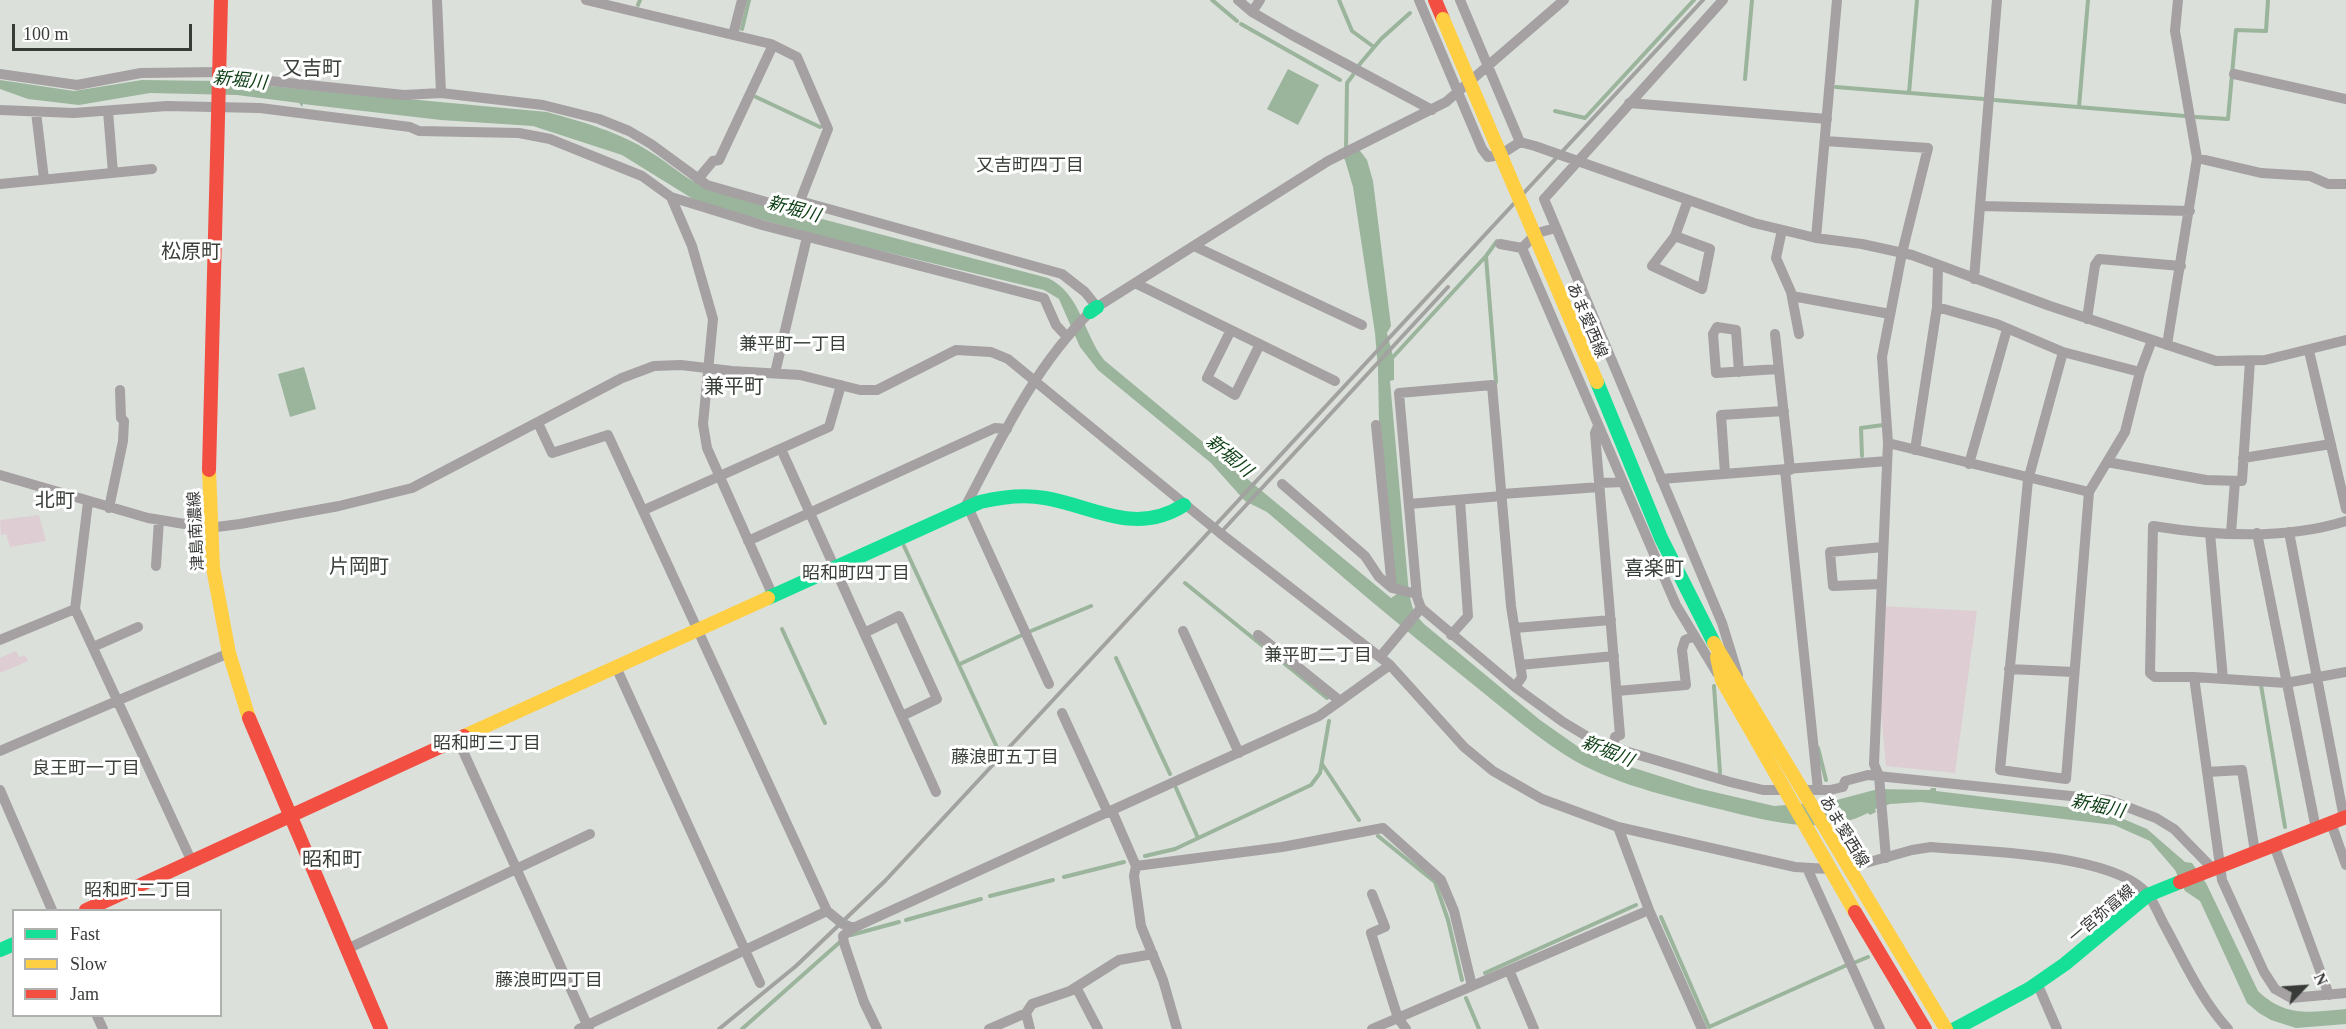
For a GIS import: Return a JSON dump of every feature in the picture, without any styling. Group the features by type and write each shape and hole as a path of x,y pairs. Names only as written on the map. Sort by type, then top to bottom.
{"main road":[{"name":"津島南濃線","path":"221,0 208,459 209,528 217,598 229,653 249,718 381,1029"},
{"name":"あま愛西線","path":"1435,0 1680,581 1716,650 1808,792 1825,829 1946,1029"},
{"path":"88,909 966,508 997,498 1025,496 1047,499 1134,520 1152,521 1173,515 1184,505"},
{"name":"あま愛西線","path":"1716,650 1722,680 1805,828 1924,1029"},
{"name":"一宮弥富線","path":"1955,1029 2037,983 2065,964 2148,895 2345,818"}],"street":[{"path":"437,0 441,93"},
{"path":"586,0 773,45 797,57 828,129 800,201"},
{"path":"633,11 636,0"},
{"path":"734,35 742,0"},
{"path":"1238,0 1251,12 1432,110"},
{"path":"1251,12 1260,0"},
{"path":"1419,0 1482,149 1488,157 1500,154 1520,142"},
{"path":"1460,0 1520,142 1782,230 1902,253 2087,319 2216,361 2250,361 2309,351 2346,340"},
{"path":"1049,684 966,508 1033,380 1068,334 1093,310 1340,156 1446,102 1564,0"},
{"path":"1723,0 1544,199 1722,622 1740,686"},
{"path":"1816,238 1837,0"},
{"path":"1974,279 1997,0"},
{"path":"2167,345 2197,158 2175,32 2178,0"},
{"path":"698,179 713,161 718,160 773,45"},
{"path":"0,74 77,85 141,73 219,76 404,95 441,93 543,105 598,119 651,144 707,185 784,207 800,201 1062,274 1085,292 1093,310"},
{"path":"2234,74 2346,99"},
{"path":"1629,102 1827,119"},
{"path":"0,110 108,111 218,104 419,131 456,133 466,130 529,135 576,148 615,163 642,176 670,197 807,237 1044,298 1056,325 1068,334"},
{"path":"108,111 113,172"},
{"path":"36,112 44,179"},
{"path":"1825,141 1928,148 1902,253 1882,357 1888,443 1874,764 1879,776 1886,858"},
{"path":"2197,158 2261,173 2310,176 2328,184 2346,184"},
{"path":"0,183 152,169"},
{"path":"670,197 693,246 711,310 712,329 703,424 707,448 717,476 773,596"},
{"path":"1675,236 1710,249 1702,289 1652,266 1675,236 1688,200"},
{"path":"1980,206 2190,211"},
{"path":"1522,248 1537,233 1556,228"},
{"path":"1782,230 1776,258 1792,296 1798,334"},
{"path":"775,374 807,237"},
{"path":"1500,244 1522,248"},
{"path":"1194,246 1362,325"},
{"path":"1522,248 1676,605 1722,680"},
{"path":"2087,319 2095,265 2099,259 2181,266"},
{"path":"1915,450 1937,307 1938,265"},
{"path":"1136,283 1335,381"},
{"path":"1792,296 1890,314"},
{"path":"1551,315 1586,300"},
{"path":"1937,307 2007,328 2063,352 2140,372"},
{"path":"1969,464 2007,328"},
{"path":"1231,330 1207,378 1235,395 1260,344"},
{"path":"1775,333 1784,411 1808,792 1843,787 1845,781 1868,775 2109,800 2156,818 2174,829 2213,868 2222,880 2264,972 2275,989 2291,998 2346,993"},
{"path":"2063,352 2028,480 2000,770 2066,779 2089,492 2125,432 2140,372 2152,340"},
{"path":"0,475 109,508 159,520 209,528 339,506 412,488 639,370 681,365 800,375 841,385 878,390 956,350 991,352 1008,359 1184,505 1390,665 1464,747 1493,771 1542,799 1618,827 1807,868 1829,869"},
{"path":"2309,351 2346,509"},
{"path":"2107,462 2206,480 2242,481 2250,361"},
{"path":"1739,372 1778,369"},
{"path":"644,510 829,427 841,385"},
{"path":"1515,687 1521,677 1492,385 1399,393 1414,594 1421,611 1515,687 1563,723 1598,743 1730,782 1786,793"},
{"path":"109,508 123,441 124,421 121,418 120,390"},
{"path":"1725,474 1720,415 1784,411"},
{"path":"538,423 552,453 608,435 700,630 826,911 853,928"},
{"path":"1376,425 1392,588"},
{"path":"1599,425 1595,432 1620,735 1615,737 1613,748"},
{"path":"748,541 995,428 1007,429"},
{"path":"1888,443 2028,480 2089,492"},
{"path":"2243,458 2331,444"},
{"path":"780,449 936,792"},
{"path":"1661,479 1887,460"},
{"path":"2231,533 2235,481"},
{"path":"1409,504 1623,482"},
{"path":"1282,484 1365,556 1379,577 1392,588 1414,594"},
{"path":"1451,634 1468,616 1460,500"},
{"path":"88,502 75,609 192,862"},
{"path":"156,566 159,520"},
{"path":"2346,521 2318,530 2257,533 2210,533 2153,525 2150,673 2155,677 2286,683 2346,672"},
{"path":"2289,532 2345,818"},
{"path":"2210,533 2223,679"},
{"path":"2257,533 2316,829"},
{"path":"1881,584 1833,586 1830,552 1883,547"},
{"path":"0,640 75,609"},
{"path":"1380,657 1421,611"},
{"path":"864,633 899,616 937,699 902,716"},
{"path":"1515,628 1611,620"},
{"path":"93,647 138,627"},
{"path":"1183,631 1239,753"},
{"path":"1258,635 1340,701"},
{"path":"1617,691 1686,685 1682,650 1685,640 1694,636"},
{"path":"0,751 229,653"},
{"path":"1520,665 1614,656"},
{"path":"877,1029 864,1002 844,943 843,936 853,928 882,912 1110,812 1319,716 1390,665"},
{"path":"616,668 760,983"},
{"path":"2009,669 2074,672"},
{"path":"2194,677 2207,772 2213,868"},
{"path":"1062,713 1136,866 1134,876 1141,926 1153,954 1177,1029"},
{"path":"458,740 585,1028 826,911"},
{"path":"2207,772 2242,770 2255,852"},
{"path":"0,790 52,909"},
{"path":"2331,823 2346,865"},
{"path":"1136,866 1281,847 1377,827 1383,828 1441,880 1454,911 1472,986"},
{"path":"1618,827 1649,910 1702,1029"},
{"path":"347,949 590,834"},
{"path":"2274,845 2329,995"},
{"path":"1848,867 1912,850 1931,848 2057,859 2112,872 2130,879 2148,895 2198,989 2228,1029"},
{"path":"1807,868 1880,1029"},
{"path":"1372,894 1385,927 1371,933 1398,1018 1406,1029"},
{"path":"1372,1029 1649,910"},
{"path":"989,1029 1026,1013 1032,1004 1076,987 1119,960 1153,954"},
{"path":"1509,970 1534,1029"},
{"path":"2037,983 2057,1029"},
{"path":"1076,987 1098,1029"},
{"path":"1026,1013 1030,1029"}],"shaded area":[{"path":"1288,69 1319,85 1298,125 1267,109"},
{"path":"0,80 74,91 142,80 216,81 547,112 627,139 707,189 1048,278 1059,285 1075,304 1104,360 1391,598 1397,594 1379,423 1375,333 1353,187 1345,160 1338,150 1354,143 1367,160 1373,181 1391,326 1387,333 1394,360 1394,380 1390,381 1409,594 1414,613 1424,624 1540,720 1587,753 1697,788 1774,806 1828,802 1828,799 1833,801 1878,789 1930,790 1936,788 1936,791 2107,812 2147,829 2185,862 2192,863 2206,883 2258,991 2278,1006 2289,1009 2310,1012 2346,1009 2346,1024 2296,1028 2271,1020 2247,1003 2200,901 2185,891 2175,870 2150,841 2114,825 1921,802 1890,804 1875,809 1876,812 1870,815 1868,813 1835,824 1783,823 1651,791 1612,778 1575,761 1534,733 1444,661 1267,512 1245,501 1211,463 1098,370 1080,347 1059,299 1044,290 844,242 692,201 693,199 622,155 533,126 441,120 303,104 302,107 299,103 237,95 150,93 79,105 28,99 0,89"},
{"path":"304,367 316,409 290,417 278,374"},
{"path":"39,515 46,541 10,547 6,534 1,535 0,520"},
{"path":"1882,606 1977,611 1955,773 1886,766 1880,700"},
{"path":"16,651 19,657 25,655 28,661 0,673 0,658"}],"waterway":[{"path":"638,5 640,0"},
{"path":"742,29 749,0"},
{"path":"1212,0 1237,21"},
{"path":"1339,0 1352,31 1374,47"},
{"path":"1555,111 1585,118 1694,0"},
{"path":"1745,79 1752,0"},
{"path":"1909,93 1917,0"},
{"path":"2079,107 2088,0"},
{"path":"2196,117 2228,119 2236,30 2266,31 2268,0"},
{"path":"1359,65 1381,39 1410,13"},
{"path":"1241,24 1340,80"},
{"path":"1346,150 1347,83 1353,75"},
{"path":"1836,87 1984,99"},
{"path":"756,97 820,127"},
{"path":"1994,100 2185,116"},
{"path":"1393,357 1486,256 1497,241"},
{"path":"1486,257 1496,382"},
{"path":"1862,456 1861,428 1883,425"},
{"path":"904,546 1000,754"},
{"path":"1185,583 1327,698"},
{"path":"1031,631 1091,606"},
{"path":"782,629 825,723"},
{"path":"960,664 1022,635"},
{"path":"1116,658 1170,774"},
{"path":"2261,685 2285,827"},
{"path":"1714,686 1720,773"},
{"path":"1145,856 1175,849 1311,785 1320,773 1329,721"},
{"path":"1818,748 1826,780"},
{"path":"1322,764 1359,820"},
{"path":"1176,788 1198,838"},
{"path":"1378,836 1435,882 1448,920 1462,980"},
{"path":"1064,877 1124,862"},
{"path":"990,896 1053,880"},
{"path":"906,920 981,899"},
{"path":"1485,973 1636,905"},
{"path":"1661,917 1709,1027 1847,965"},
{"path":"851,935 899,922"},
{"path":"742,1029 840,942"},
{"path":"1856,962 1868,957"},
{"path":"1466,998 1479,1029"}],"railway":[{"path":"719,1029 796,966 885,881 1703,0"},
{"path":"1224,529 1448,287"}],"traffic: fast":[{"path":"1090,312 1097,307"},
{"path":"1597,382 1661,538 1714,643"},
{"path":"768,598 988,500 1037,497 1132,519 1166,514 1184,505"},
{"path":"1955,1029 2029,989 2065,964 2148,895 2180,882"},
{"path":"0,950 12,945"}],"traffic: slow":[{"path":"1443,19 1597,382"},
{"path":"209,470 213,568 229,653 249,718"},
{"path":"464,736 768,598"},
{"path":"1714,643 1946,1029"},
{"path":"1717,657 1722,680 1855,912"}],"traffic: jam":[{"path":"209,470 221,0"},
{"path":"1435,0 1443,19"},
{"path":"249,718 381,1029"},
{"path":"88,909 464,736"},
{"path":"2180,882 2346,817"},
{"path":"1855,912 1925,1029"}],"district":[{"name":"又吉町","path":"312,67"},
{"name":"又吉町四丁目","path":"1030,164"},
{"name":"松原町","path":"191,250"},
{"name":"兼平町一丁目","path":"793,343"},
{"name":"兼平町","path":"734,385"},
{"name":"北町","path":"55,499"},
{"name":"片岡町","path":"359,565"},
{"name":"喜楽町","path":"1654,567"},
{"name":"昭和町四丁目","path":"856,572"},
{"name":"兼平町二丁目","path":"1318,654"},
{"name":"昭和町三丁目","path":"487,742"},
{"name":"藤浪町五丁目","path":"1005,756"},
{"name":"良王町一丁目","path":"86,767"},
{"name":"昭和町","path":"332,858"},
{"name":"昭和町二丁目","path":"138,889"},
{"name":"藤浪町四丁目","path":"549,979"}],"water label":[{"name":"新堀川","path":"240,79"},
{"name":"新堀川","path":"794,208"},
{"name":"新堀川","path":"1230,455"},
{"name":"新堀川","path":"1608,750"},
{"name":"新堀川","path":"2098,805"}]}
